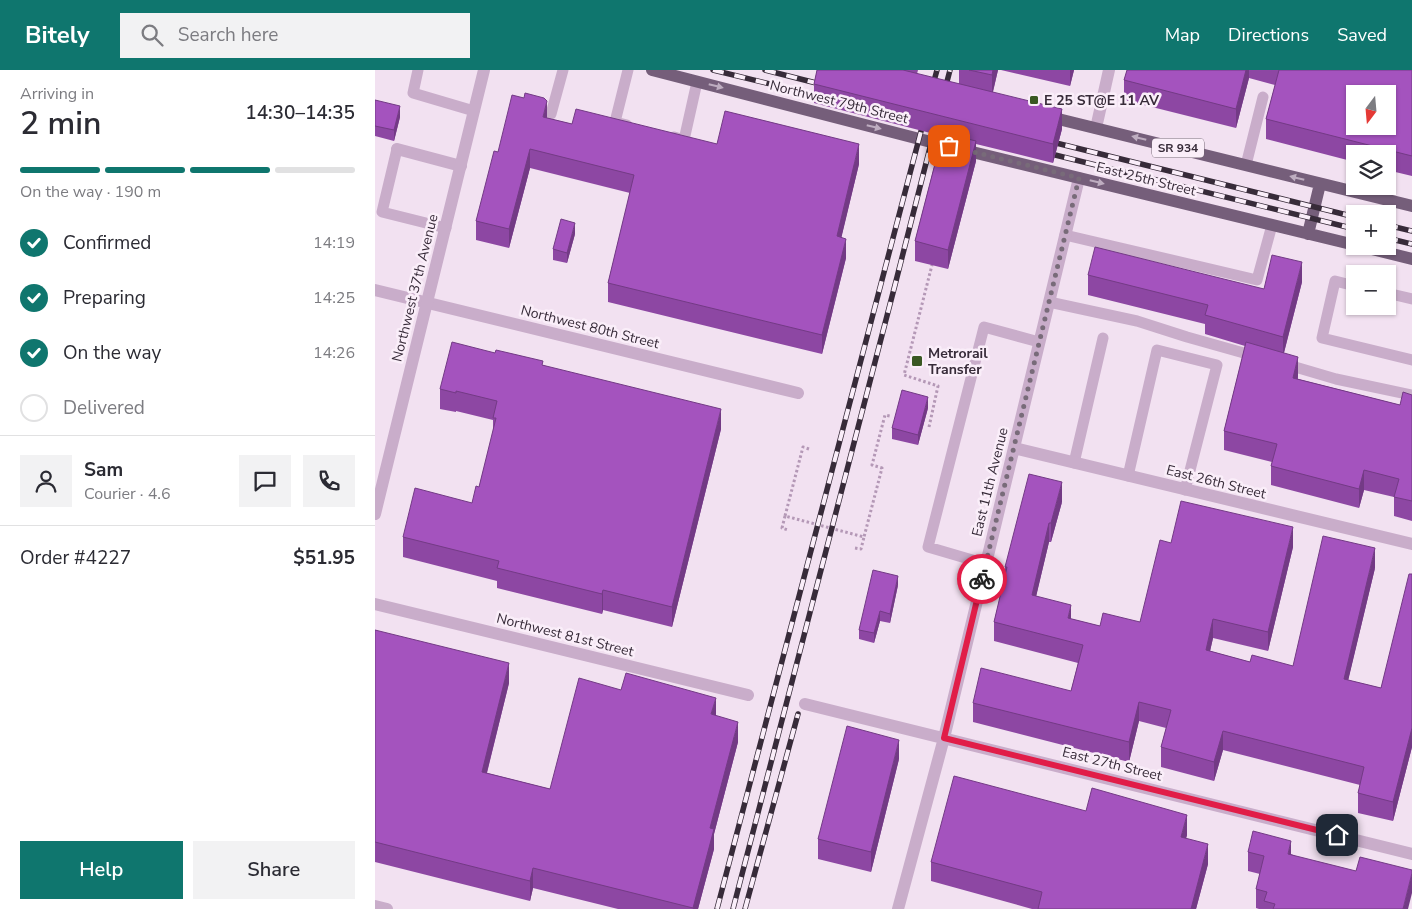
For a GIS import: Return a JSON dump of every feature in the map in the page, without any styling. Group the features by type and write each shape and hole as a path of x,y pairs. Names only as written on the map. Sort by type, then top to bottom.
{"main road":[{"name":"Northwest 79th Street","path":"652,70 931,142"},
{"name":"SR 934","path":"1029,112 1412,206"},
{"name":"East 25th Street","path":"931,142 1346,243"},
{"path":"1308,234 1320,184"},
{"path":"1396,255 1412,259"}],"street":[{"name":"Northwest 37th Avenue","path":"375,514 484,70"},
{"path":"1096,128 1109,70"},
{"path":"397,148 461,166"},
{"name":"East 11th Avenue","path":"898,909 944,738 1079,178"},
{"name":"Northwest 80th Street","path":"375,290 798,393"},
{"name":"East 26th Street","path":"1014,448 1412,544"},
{"name":"Northwest 81st Street","path":"375,604 747,695"},
{"name":"East 27th Street","path":"805,704 1412,854"},
{"path":"375,906 387,909"}],"lane":[{"path":"418,70 413,93 474,111"},
{"path":"551,114 563,70"},
{"path":"627,70 615,122 641,129"},
{"path":"667,135 684,140 697,82"},
{"path":"1246,165 1263,97"},
{"path":"397,148 382,212 446,228"},
{"path":"1065,235 1257,280 1272,225"},
{"path":"1346,284 1335,281 1322,338 1412,360"},
{"path":"1396,295 1412,299"},
{"path":"1049,302 1137,321 1337,379 1412,395"},
{"path":"986,564 928,547 983,327 1039,342"},
{"path":"1074,463 1103,338"},
{"path":"1128,476 1157,350 1166,352 1217,365 1185,490"}],"path":[{"path":"929,427 939,386 904,375 932,265"},
{"path":"855,548 861,549 882,468 872,465 885,414 889,416"},
{"path":"787,530 781,528 803,447 809,449"},
{"path":"785,516 864,537"}],"building":[{"path":"817,70 903,70 1062,109 1053,144 814,84"},
{"path":"969,70 993,70 992,75"},
{"path":"1127,70 1246,70 1236,109 1124,80"},
{"path":"1279,70 1412,70 1412,156 1396,152 1396,145 1369,145 1266,119"},
{"path":"525,93 544,98 547,101 543,117 572,124 576,109 717,144 725,111 859,144 837,236 846,239 822,335 608,283 634,175 530,149 509,229 476,221 494,151 498,152 512,95 524,98"},
{"path":"375,100 400,106 394,130 375,126"},
{"path":"943,133 976,141 948,250 915,241"},
{"path":"561,219 575,223 567,253 553,249"},
{"path":"1095,247 1264,289 1272,255 1302,262 1283,337 1205,315 1208,305 1088,275"},
{"path":"452,342 495,353 496,350 543,361 542,365 721,409 672,607 603,590 602,594 497,568 499,561 403,537 415,488 472,503 476,486 479,487 496,418 493,418 497,401 440,389"},
{"path":"1246,342 1298,357 1293,378 1400,405 1403,392 1412,395 1412,501 1394,497 1399,479 1364,470 1359,489 1271,466 1277,444 1224,431"},
{"path":"902,390 928,397 918,435 892,428"},
{"path":"1029,474 1062,482 1051,523 1049,523 1032,595 1071,605 1068,618 1100,626 1103,613 1140,622 1160,540 1171,543 1181,501 1293,527 1268,632 1213,619 1206,650 1250,662 1252,655 1293,666 1323,536 1375,548 1344,679 1381,688 1409,574 1412,574 1412,728 1393,802 1358,793 1364,767 1223,731 1214,762 1161,747 1171,710 1139,702 1129,742 973,703 981,668 1071,691 1083,645 994,622 1007,567 1005,567"},
{"path":"873,570 898,576 890,614 880,611 874,633 859,630"},
{"path":"375,630 509,663 482,772 550,789 579,678 621,690 626,673 716,698 711,714 738,722 710,828 714,829 693,908 533,868 530,881 375,842"},
{"path":"847,726 899,740 871,852 818,839"},
{"path":"954,776 1086,811 1092,788 1187,815 1181,837 1208,844 1191,909 1038,909 1042,892 931,862"},
{"path":"1253,831 1291,841 1288,854 1356,871 1360,857 1412,870 1403,909 1273,909 1275,904 1264,901 1267,892 1256,889 1264,856 1248,852"}],"railway":[{"path":"713,70 827,98"},
{"path":"765,70 828,86"},
{"path":"931,92 937,70"},
{"path":"944,93 950,70"},
{"path":"717,909 925,116"},
{"path":"733,909 937,120"},
{"path":"1044,140 1346,215"},
{"path":"1043,152 1346,227"},
{"path":"1396,227 1412,231"},
{"path":"1396,240 1412,244"},
{"path":"745,909 798,714"}],"way so far":[{"path":"949,146 1079,178 982,579"}],"place":[{"name":"E 25 ST@E 11 AV","path":"1034,100"},
{"name":"Metrorail Transfer","path":"917,361"}],"route":[{"path":"982,579 944,738 1337,835"}]}
